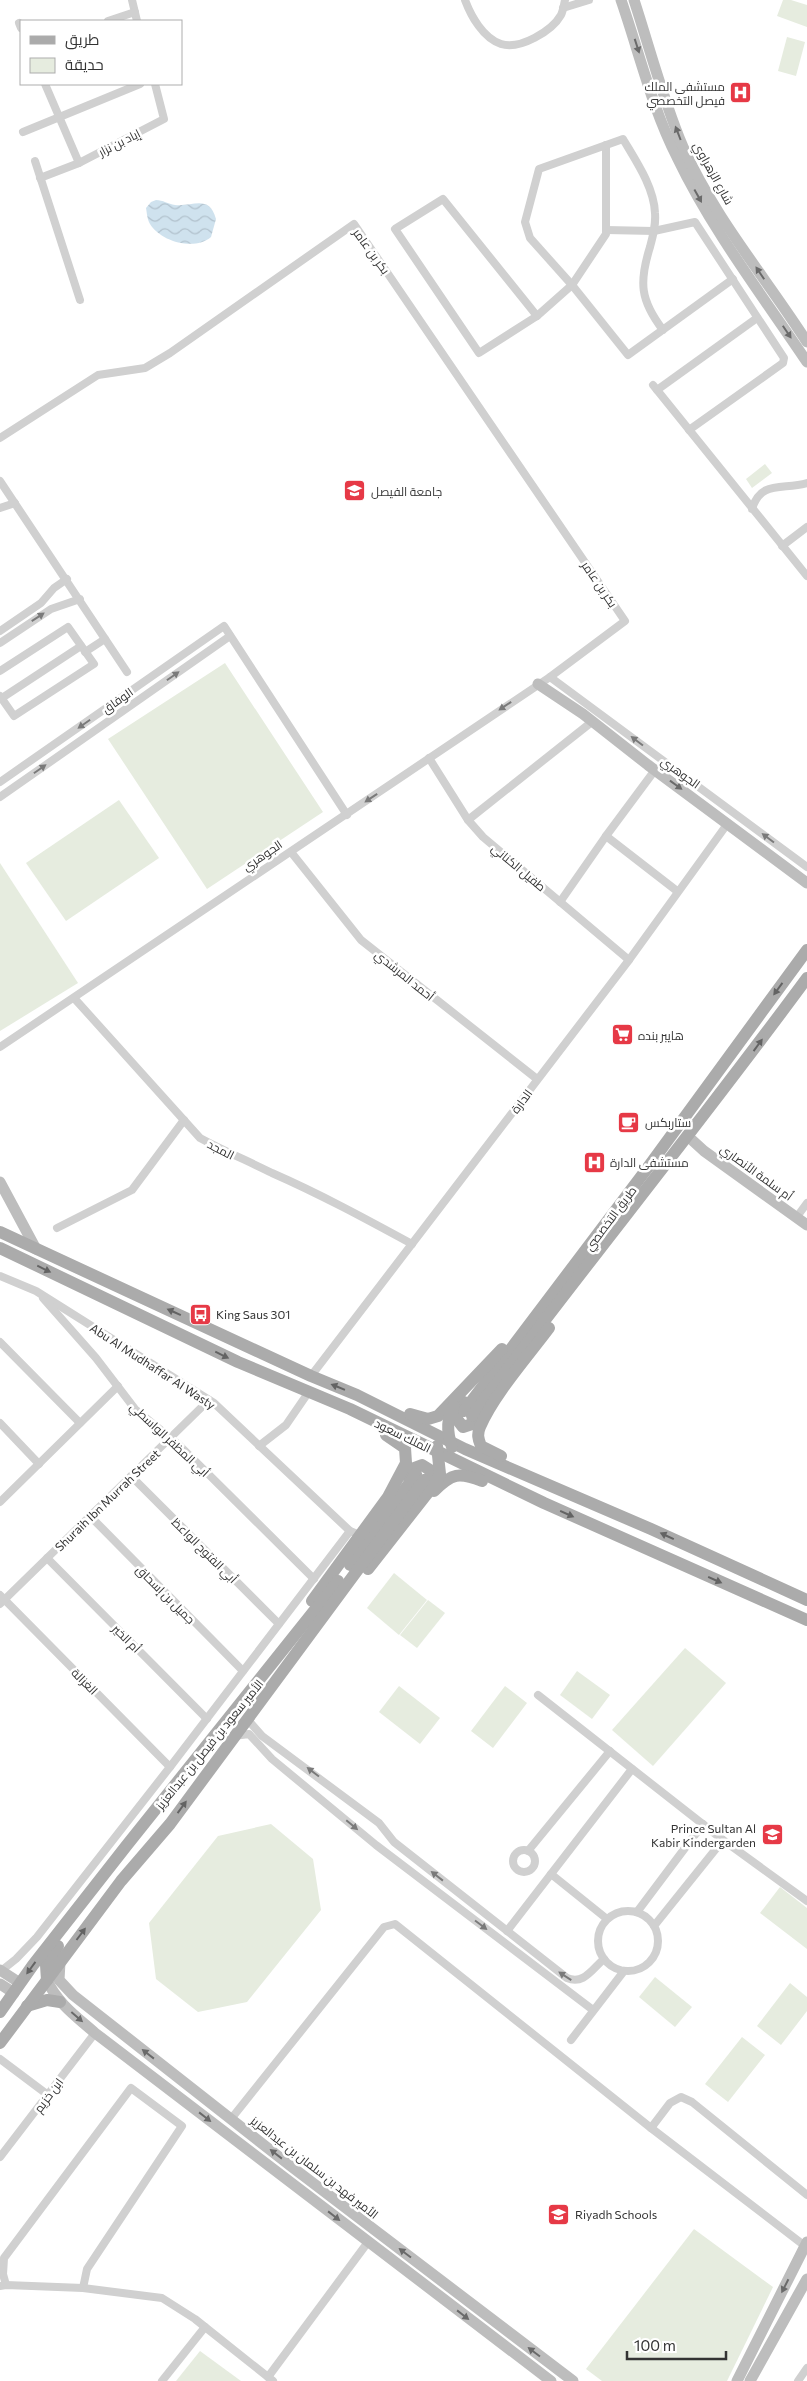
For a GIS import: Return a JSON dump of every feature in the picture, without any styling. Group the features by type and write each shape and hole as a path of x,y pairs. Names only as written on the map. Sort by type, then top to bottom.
{"main road":[{"name":"طريق التخصصي","path":"807,950 468,1414 737,1074 807,978"},
{"path":"456,1450 465,1435 474,1428 692,1140 737,1074"},
{"path":"503,1390 475,1423 462,1427 457,1422 456,1418 460,1408 506,1345 629,1185 646,1170"},
{"name":"الملك سعود","path":"0,1232 311,1376 357,1395 429,1431 456,1450 544,1504 807,1620"},
{"name":"الملك سعود","path":"1,1249 238,1362 350,1409 417,1443 456,1450 552,1487 651,1529 807,1600"},
{"path":"357,1395 428,1420 438,1416 448,1408 506,1345"},
{"path":"456,1450 448,1426 450,1412 506,1345"},
{"path":"503,1390 479,1428 478,1437 481,1446 519,1465 552,1487"},
{"path":"350,1409 404,1448 406,1463 388,1497"},
{"path":"245,1722 258,1710 300,1660 437,1481 440,1474 438,1448 429,1431"},
{"path":"388,1497 417,1456 438,1448 456,1450"},
{"path":"232,1716 241,1698 354,1533 414,1468 422,1465 430,1470 431,1479 411,1514"},
{"path":"411,1514 444,1482 456,1475 469,1476 529,1501 544,1504"},
{"name":"الأمير سعود بن فيصل بن عبدالعزيز","path":"0,2012 127,1845 232,1716 420,1477 306,1638 170,1824 121,1881 0,2043"},
{"path":"47,1980 46,1965 100,1890 109,1869"},
{"path":"27,2006 47,2000 61,2003"}],"street":[{"path":"132,0 137,20"},
{"path":"465,0 472,18 486,33 501,44 531,41 540,36 561,15 564,4 590,0"},
{"path":"621,0 658,110 676,156 706,211 807,362"},
{"name":"شارع الزهراوي","path":"634,0 668,109 687,154 722,216 806,338"},
{"path":"111,20 135,12"},
{"path":"45,85 79,163"},
{"path":"23,132 138,85"},
{"name":"إياد بن نزار","path":"40,178 79,163 164,119 154,85"},
{"path":"662,330 650,314 642,290 644,266 654,231 656,214 653,199 642,172 623,139 539,169 524,222 530,238 572,285 628,355 733,279"},
{"path":"537,316 443,198 395,229 480,353 537,316 572,285 599,246 606,230 606,145"},
{"path":"35,161 80,300"},
{"path":"606,230 654,231 695,222 748,300 757,318 784,358 783,363 689,430"},
{"name":"بكر بن عامر","path":"0,438 98,375 145,368 170,353 354,224 625,621"},
{"path":"757,318 655,388 807,576"},
{"path":"0,481 67,579 127,672"},
{"path":"752,509 756,498 762,491 807,483"},
{"path":"0,508 15,503"},
{"path":"782,546 807,527"},
{"path":"0,631 42,603 54,588 67,579"},
{"path":"0,643 51,609 80,599"},
{"name":"الجوهري","path":"0,1047 550,677 625,621"},
{"name":"الوفاق","path":"0,782 224,626 347,814"},
{"path":"0,671 68,627 83,649 94,664 14,716 1,697 83,649 105,639"},
{"name":"الوفاق","path":"0,797 230,636"},
{"name":"الجوهري","path":"550,677 807,868"},
{"name":"الجوهري","path":"538,684 593,721 807,883"},
{"path":"468,820 593,721"},
{"name":"طفيل الكناني","path":"429,758 468,820 483,837 629,960"},
{"path":"560,902 606,836 656,770"},
{"name":"الدارة","path":"311,1376 629,960 677,891 728,823"},
{"path":"606,836 677,891"},
{"name":"أحمد المرشدي","path":"291,852 361,940 537,1079"},
{"name":"المجد","path":"74,998 200,1138 226,1153 273,1173 412,1244"},
{"path":"57,1228 132,1190 184,1120"},
{"name":"أم سلمة الأنصاري","path":"692,1140 704,1151 807,1225"},
{"path":"0,1182 36,1249"},
{"path":"796,1218 807,1203"},
{"name":"Abu Al Mudhaffar Al Wasty","path":"0,1276 36,1291 209,1400 354,1533"},
{"name":"أبي المظفر الواسطي","path":"36,1291 96,1358 135,1409 170,1438 314,1579"},
{"path":"0,1342 80,1423"},
{"path":"0,1502 118,1386"},
{"path":"259,1446 286,1425 308,1393"},
{"name":"Shuraih Ibn Murrah Street","path":"2,1600 209,1400"},
{"path":"0,1423 39,1464"},
{"name":"أبي الفتوح الواعظ","path":"131,1476 279,1624"},
{"name":"جميل بن إسحاق","path":"90,1516 243,1671"},
{"path":"17,1988 0,1970 16,1959 37,1937 314,1579 354,1533"},
{"name":"أم الخير","path":"47,1558 207,1719"},
{"name":"الغزالة","path":"2,1600 170,1767"},
{"path":"538,1695 723,1840 807,1901"},
{"path":"245,1722 379,1823 394,1842 567,1978 575,1981 581,1980 604,1959"},
{"path":"234,1736 249,1734 272,1759 376,1846 593,2010"},
{"path":"528,1852 610,1751"},
{"path":"507,1931 632,1769"},
{"path":"637,1912 703,1824"},
{"path":"124,1826 127,1834 127,1845"},
{"path":"654,1926 723,1840"},
{"path":"550,1874 607,1919"},
{"path":"626,1911 637,1912 647,1918 654,1926 657,1935 655,1954 642,1968 624,1971 613,1967 604,1959 599,1949 598,1939 601,1928 607,1919 626,1911"},
{"path":"230,2119 384,1927 395,1924 651,2128 806,2244 737,2381"},
{"name":"الأمير فهد بن سلمان بن عبدالعزيز","path":"60,1962 59,1980 73,1995 230,2119 573,2381"},
{"path":"571,2040 624,1971"},
{"path":"47,1980 61,2003 95,2033 551,2381"},
{"path":"0,1984 17,1988"},
{"path":"61,2003 64,1999 73,1995"},
{"name":"ابن خزيم","path":"0,2157 95,2033"},
{"path":"0,2059 48,2095"},
{"path":"83,2288 87,2269 182,2126 131,2088 4,2258 3,2285 83,2288 162,2298 205,2327 271,2379 368,2242"},
{"path":"651,2128 670,2103 680,2097 692,2102 807,2196"},
{"path":"750,2381 806,2285"},
{"path":"162,2381 205,2327"},
{"path":"503,2346 511,2335"},
{"path":"798,2381 807,2368"}],"green space":[{"path":"783,0 791,0 807,5 807,27 777,16"},
{"path":"787,37 805,42 796,76 778,71"},
{"path":"765,464 772,473 752,488 746,479"},
{"path":"225,663 323,812 207,889 108,739"},
{"path":"119,800 159,858 66,921 26,863"},
{"path":"0,863 78,983 0,1031"},
{"path":"394,1573 427,1600 399,1635 367,1608"},
{"path":"428,1600 445,1613 417,1648 400,1635"},
{"path":"685,1648 726,1683 653,1766 612,1730"},
{"path":"577,1671 610,1695 592,1719 560,1695"},
{"path":"399,1686 440,1718 420,1744 379,1712"},
{"path":"505,1686 527,1703 493,1748 471,1731"},
{"path":"271,1824 313,1859 321,1910 247,2002 198,2012 156,1979 149,1923 218,1836"},
{"path":"780,1887 807,1908 807,1949 760,1913"},
{"path":"655,1977 692,2007 675,2027 639,1997"},
{"path":"790,1983 807,1997 807,2011 781,2045 757,2026"},
{"path":"742,2037 765,2055 728,2102 705,2084"},
{"path":"694,2229 773,2287 727,2381 602,2381 586,2369"},
{"path":"200,2351 241,2381 176,2381"}],"water":[{"path":"156,200 175,205 205,204 213,211 216,219 211,237 204,241 188,244 179,243 162,236 150,224 147,216 146,208 151,202"}],"place":[{"name":"مستشفى الملك فيصل التخصصي","path":"741,93"},
{"name":"جامعة الفيصل","path":"355,491"},
{"name":"هايبر بنده","path":"622,1035"},
{"name":"ستاربكس","path":"629,1122"},
{"name":"مستشفى الدارة","path":"594,1162"},
{"name":"King Saus 301","path":"200,1314"},
{"name":"Prince Sultan Al Kabir Kindergarden","path":"772,1835"},
{"name":"Riyadh Schools","path":"559,2214"}]}
